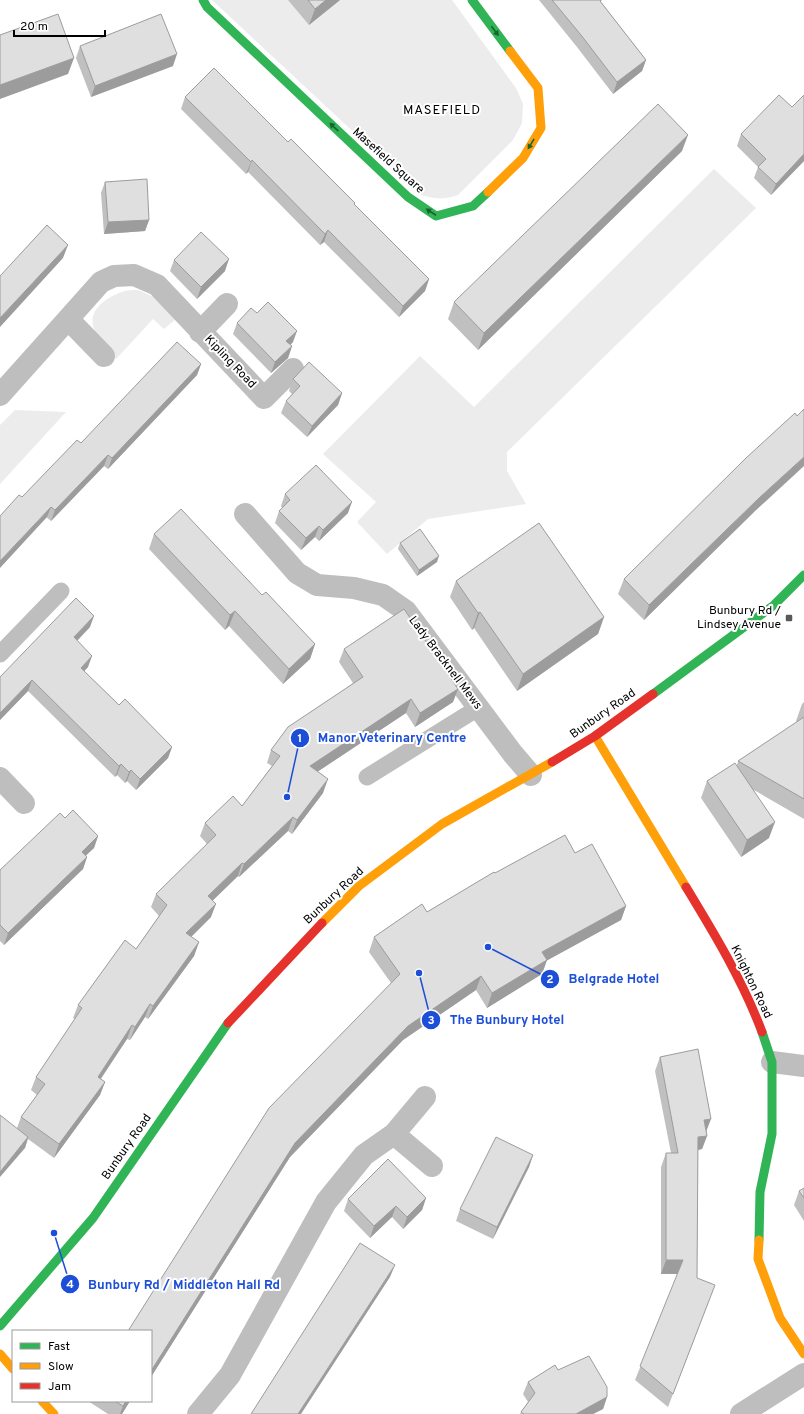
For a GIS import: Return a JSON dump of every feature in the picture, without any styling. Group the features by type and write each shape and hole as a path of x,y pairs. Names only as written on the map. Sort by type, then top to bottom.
{"street":[{"name":"Masefield Square","path":"203,0 207,7 408,197 436,216 473,206 523,158 541,128 538,88 472,0"},
{"name":"Kipling Road","path":"0,395 101,282 114,276 134,275 157,285 264,398 293,369"},
{"name":"Kipling Road","path":"200,332 227,304"},
{"path":"68,319 104,356"},
{"name":"Lady Bracknell Mews","path":"246,514 297,573 317,585 354,588 383,595 406,611 478,708 531,775"},
{"name":"Bunbury Road","path":"0,1326 93,1218 226,1026 308,937 359,886 442,824 531,775 595,736 774,605 804,575"},
{"name":"Knighton Road","path":"595,736 717,939 754,1011 772,1062 772,1134 760,1192 758,1259 780,1318 804,1354"},
{"path":"1,780 24,803"},
{"path":"772,1062 804,1066"},
{"path":"198,1414 230,1375 326,1202 364,1155 394,1134 425,1097"},
{"path":"394,1134 432,1166"},
{"path":"0,1354 12,1368"},
{"path":"741,1414 804,1374"},
{"path":"43,1402 54,1414"}],"lane":[{"path":"0,654 61,591"},
{"path":"367,777 478,708"}],"shaded area":[{"path":"212,0 452,0 516,88 523,104 522,123 513,140 458,195 448,198 440,198 421,195"},
{"path":"714,169 756,208 507,452 507,471 526,504 428,519 387,554 357,522 376,502 323,454 420,356 474,407"},
{"path":"138,290 154,297 176,319 164,329 153,319 116,359 96,333 94,329 93,316 100,305 110,297 124,291"},
{"path":"15,410 66,412 0,484 0,425"}],"building":[{"path":"308,0 326,0 315,9"},
{"path":"552,0 601,0 600,1 646,60 617,82"},
{"path":"58,14 74,58 0,85 0,35"},
{"path":"161,14 177,54 95,86 80,46"},
{"path":"214,68 288,142 291,139 429,279 403,306 328,230 325,234 252,160 251,162 185,97"},
{"path":"779,95 792,107 804,95 804,154 776,184 758,167 766,159 741,134"},
{"path":"658,104 688,135 484,333 454,302"},
{"path":"147,179 149,220 108,222 105,182"},
{"path":"47,225 68,245 0,318 0,276"},
{"path":"201,232 229,259 201,287 174,260"},
{"path":"268,302 297,331 286,341 292,346 275,362 237,323 251,308 257,313"},
{"path":"177,342 201,364 112,458 108,455 55,510 51,507 0,561 0,516 19,495 22,497 77,440 81,443"},
{"path":"309,362 342,393 312,426 286,401 300,386 293,379"},
{"path":"804,409 804,457 759,498 649,605 624,579 746,458 795,413 797,416"},
{"path":"316,465 352,502 323,530 319,526 306,538 279,511 290,500 285,494"},
{"path":"181,509 262,595 266,592 315,644 289,669 235,611 230,615 154,534"},
{"path":"539,523 604,617 523,674 480,612 478,613 456,581"},
{"path":"420,529 439,556 419,570 400,543"},
{"path":"76,598 94,616 74,637 92,656 81,668 119,705 125,699 172,747 140,779 131,770 129,772 121,764 119,766 32,680 0,713 0,677"},
{"path":"404,609 458,689 420,713 411,699 310,766 328,779 297,820 293,817 208,896 216,904 186,933 199,942 153,1006 150,1004 135,1027 132,1025 98,1077 105,1082 59,1144 21,1117 45,1084 36,1077 82,1008 78,1005 125,940 136,949 167,905 156,894 216,835 205,823 233,796 242,806 280,756 271,750 288,727 363,677 344,649"},
{"path":"804,717 804,799 738,761"},
{"path":"735,763 775,822 747,840 707,781"},
{"path":"73,810 98,836 82,852 87,857 8,933 0,925 0,870 60,813 65,818"},
{"path":"565,835 575,853 592,844 626,906 542,952 547,960 492,993 481,976 408,1026 295,1143 152,1369 152,1330 129,1330 269,1108 400,974 374,937 422,904 427,912 494,872 495,873"},
{"path":"698,1049 711,1119 704,1120 707,1136 698,1137 697,1278 715,1285 673,1394 640,1366 683,1260 666,1260 666,1153 678,1153 660,1057"},
{"path":"0,1115 28,1137 0,1172"},
{"path":"496,1137 533,1155 497,1227 460,1209"},
{"path":"388,1159 426,1198 407,1217 396,1206 374,1226 348,1199"},
{"path":"804,1188 804,1198 799,1191"},
{"path":"360,1243 395,1265 298,1414 251,1414"},
{"path":"589,1356 607,1387 607,1397 576,1414 524,1414 521,1412 535,1393 528,1382 555,1365 558,1370"},
{"path":"117,1402 125,1402 123,1406"}],"traffic: fast":[{"path":"203,0 207,7 408,197 436,216 473,206 488,192"},
{"path":"472,0 510,51"},
{"path":"653,694 774,605 804,575"},
{"path":"0,1326 93,1218 228,1023"},
{"path":"759,1240 760,1192 772,1134 772,1062 762,1032"}],"traffic: slow":[{"path":"488,192 523,158 541,128 538,88 510,51"},
{"path":"595,736 686,887"},
{"path":"322,923 359,886 442,824 552,762"},
{"path":"759,1240 758,1259 780,1318 804,1354"},
{"path":"0,1354 12,1368"},
{"path":"43,1402 54,1414"}],"traffic: jam":[{"path":"552,762 595,736 653,694"},
{"path":"686,887 737,976 762,1032"},
{"path":"228,1023 322,923"}],"place":[{"name":"Bunbury Rd / Lindsey Avenue","path":"789,618"},
{"name":"Manor Veterinary Centre","path":"287,797"},
{"name":"Belgrade Hotel","path":"488,947"},
{"name":"The Bunbury Hotel","path":"419,973"},
{"name":"Bunbury Rd / Middleton Hall Rd","path":"54,1233"}],"district":[{"name":"MASEFIELD","path":"442,111"}]}
